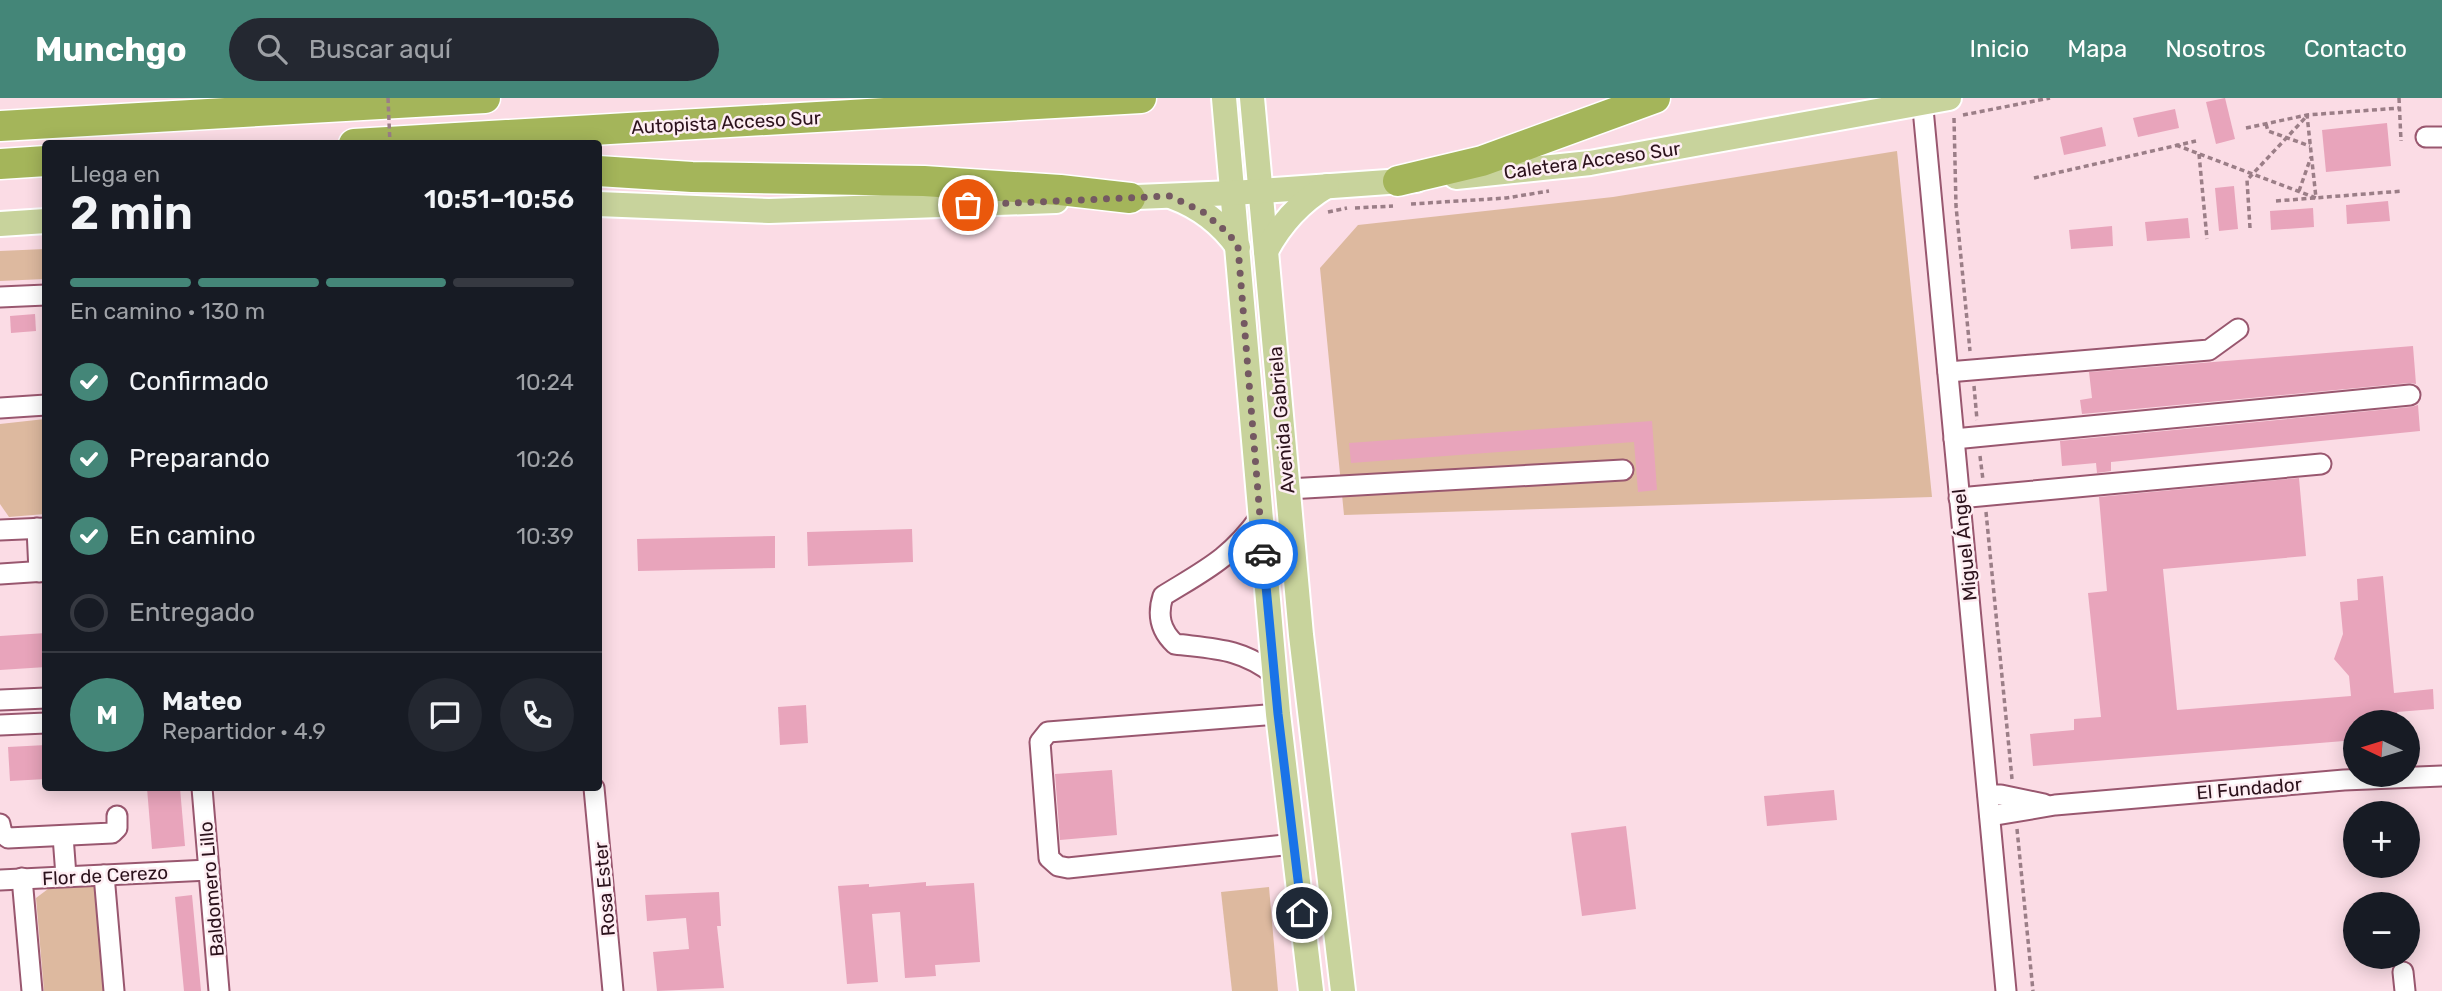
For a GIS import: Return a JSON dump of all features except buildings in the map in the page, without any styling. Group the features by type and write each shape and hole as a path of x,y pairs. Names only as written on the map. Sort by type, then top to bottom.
{"highway":[{"path":"206,114 279,98"},
{"path":"0,126 485,98"},
{"name":"Autopista Acceso Sur","path":"422,140 1141,98"},
{"path":"1398,181 1482,161 1655,98"},
{"path":"0,163 42,161"},
{"path":"602,171 691,177 924,181 1060,190 1130,198"}],"main road":[{"name":"Avenida Gabriela","path":"1224,98 1274,674 1311,991"},
{"name":"Avenida Gabriela","path":"1252,98 1310,729 1343,991"},
{"name":"Caletera Acceso Sur","path":"602,204 769,211 1233,193 1468,177 1590,163 1923,101 1951,107"},
{"path":"1266,251 1292,213 1327,186"},
{"path":"1170,196 1203,212 1229,234 1238,247"},
{"path":"0,223 42,221"}],"street":[{"name":"Miguel Ángel","path":"1923,101 2006,991"},
{"path":"0,297 42,295"},
{"path":"1948,372 2209,350 2238,328"},
{"path":"1954,439 2410,394"},
{"path":"0,408 42,405"},
{"path":"1959,498 2321,464"},
{"path":"1287,489 1623,470"},
{"path":"1260,517 1224,559 1163,596 1159,614 1163,631 1175,644 1224,649 1251,658 1274,674"},
{"path":"0,530 41,528 42,572 0,574"},
{"path":"0,700 42,698"},
{"path":"1278,714 1048,732 1040,742 1049,858 1058,866 1068,868 1293,844"},
{"path":"0,725 42,723"},
{"name":"El Fundador","path":"1988,796 2015,805 2055,805 2344,780 2442,776"},
{"name":"Baldomero Lillo","path":"202,791 219,991"},
{"name":"Rosa Ester","path":"594,791 613,991"},
{"name":"El Fundador","path":"1990,816 2015,805"},
{"path":"0,824 2,833 8,838 112,833 117,828 117,816"},
{"path":"63,836 66,876"},
{"name":"Flor de Cerezo","path":"0,880 209,870"},
{"path":"104,874 114,991"},
{"path":"22,878 32,991"}],"path":[{"path":"388,98 390,140"},
{"path":"2399,98 2401,141"},
{"path":"1951,107 1956,206 2033,991"},
{"path":"2246,128 2307,115 2399,108"},
{"path":"2250,228 2247,180 2307,115"},
{"path":"2307,115 2316,198"},
{"path":"2266,124 2268,131 2311,146"},
{"path":"2034,178 2196,141"},
{"path":"2176,145 2316,198"},
{"path":"2200,154 2207,239"},
{"path":"2300,191 2312,156"},
{"path":"2276,201 2403,191"}],"shaded area":[{"path":"1897,151 1932,497 1344,515 1320,268 1358,225 1613,197"},
{"path":"42,249 42,279 0,281 0,251"},
{"path":"42,419 42,514 9,517 0,504 0,424"},
{"path":"100,885 108,991 44,991 36,898 48,889"},
{"path":"1269,887 1278,991 1232,991 1221,892"}],"way so far":[{"path":"968,205 1170,196 1203,212 1229,234 1238,247 1263,554"}],"route":[{"path":"1263,554 1278,714 1302,913"}]}
